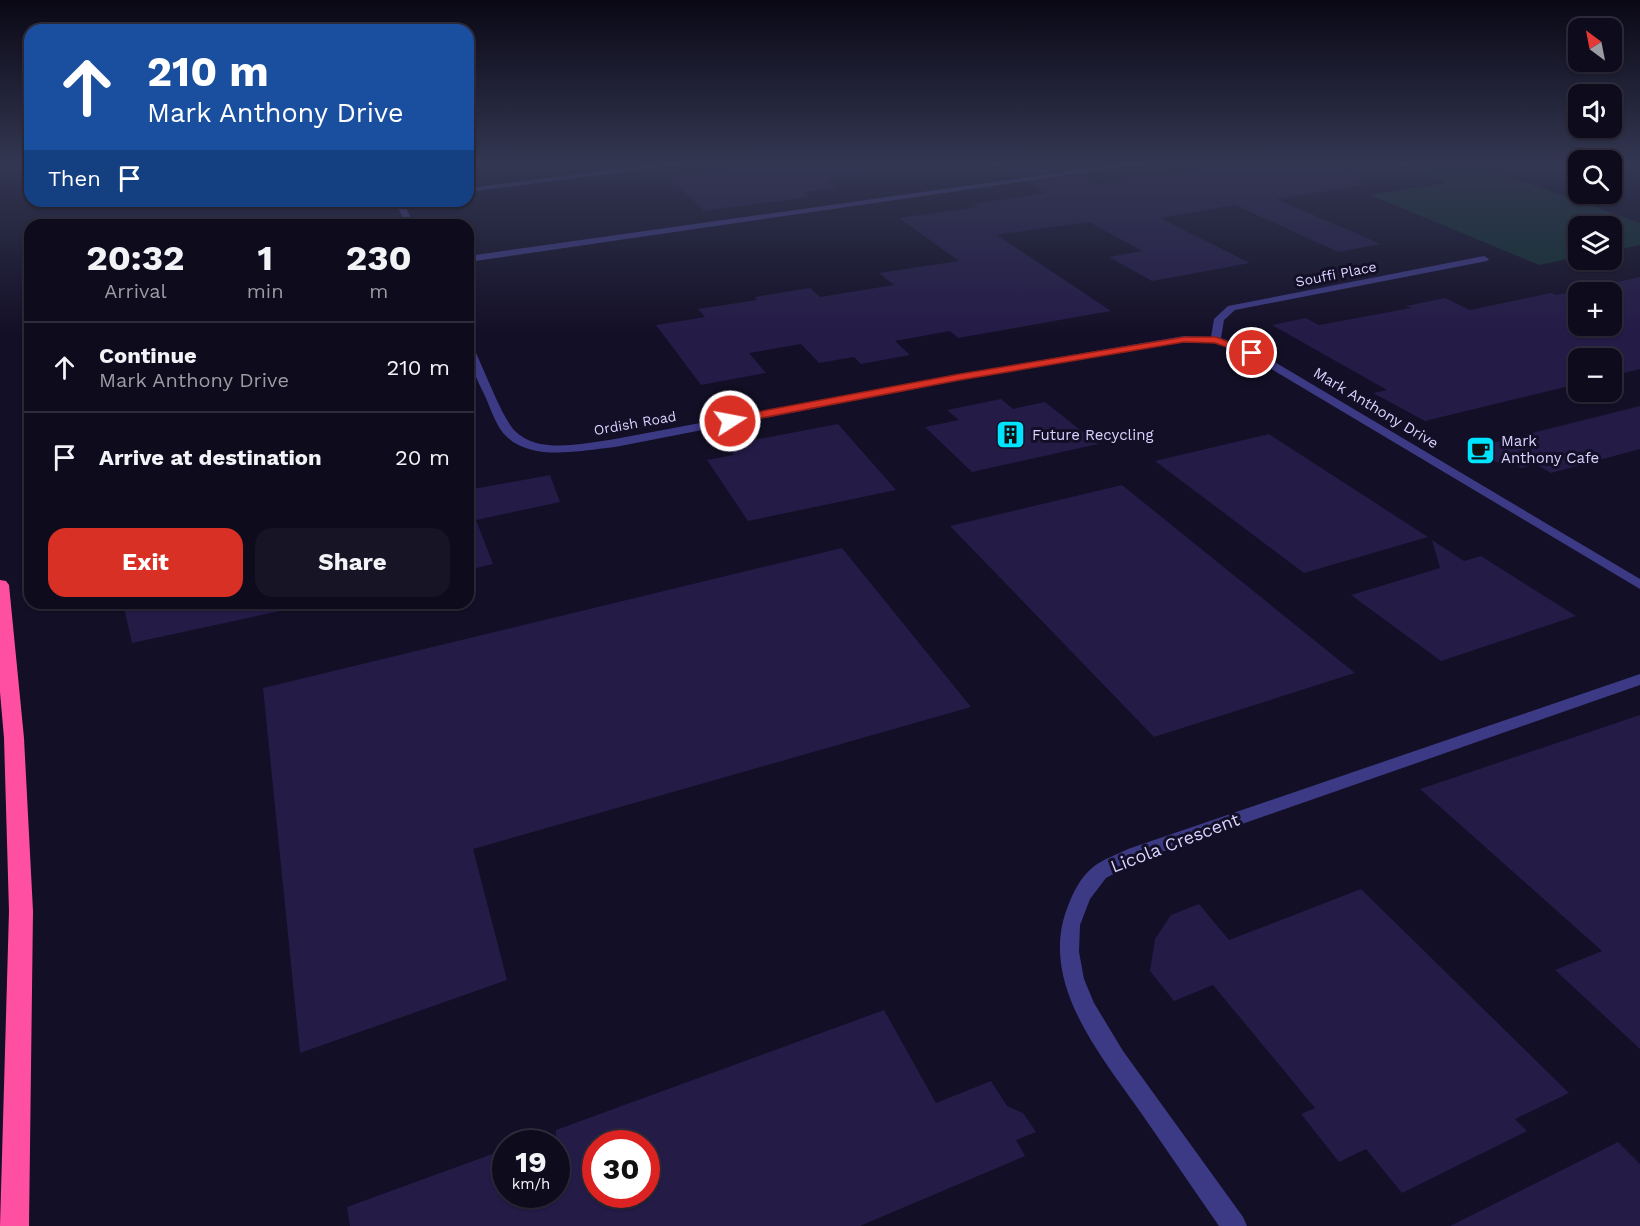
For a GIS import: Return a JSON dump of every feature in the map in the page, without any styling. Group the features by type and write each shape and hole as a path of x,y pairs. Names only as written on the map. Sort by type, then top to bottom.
{"highway":[{"path":"0,585 14,738 21,911 14,1226"}],"street":[{"path":"474,258 742,220"},
{"name":"Souffi Place","path":"1216,340 1219,319 1232,308 1484,259"},
{"name":"Ordish Road","path":"474,359 510,433 524,442 548,447 578,447 615,443 960,377 1184,339 1216,340"},
{"name":"Mark Anthony Drive","path":"1216,340 1252,353 1640,585"},
{"name":"Licola Crescent","path":"1234,1226 1087,1013 1075,984 1067,954 1067,930 1075,906 1087,886 1097,874 1135,854 1640,679"}],"green space":[{"path":"1431,220 1568,220 1568,259 1539,265"},
{"path":"1622,220 1640,223 1640,245 1622,249"}],"building":[{"path":"902,220 1164,220 1250,263 1152,281 1109,257 1142,251 1089,222 997,235 1111,311 958,338 950,331 895,341 910,355 861,364 854,357 819,363 801,344 749,353 766,373 701,385 656,325 705,317 698,309 757,300 755,297 810,288 820,297 894,285 879,273 959,261"},
{"path":"1268,220 1325,220 1381,244 1338,252"},
{"path":"1640,277 1640,369 1622,373 1622,348 1568,348 1568,386 1425,421 1373,393 1387,390 1272,325 1306,318 1319,325 1411,308 1406,306 1445,298 1470,310 1551,293 1557,295 1568,293 1568,336 1622,336 1622,282 1617,282"},
{"name":"Future Recycling","path":"1001,399 1013,409 1045,402 1098,444 972,472 925,427 959,420 947,410"},
{"path":"1640,406 1640,449 1551,473 1535,464 1521,468 1508,460 1498,463 1472,448"},
{"path":"838,424 896,490 748,521 707,460 734,455 727,445"},
{"path":"1269,434 1428,537 1304,573 1155,461"},
{"path":"550,475 560,502 476,520 493,564 474,569 474,489"},
{"path":"1122,485 1355,673 1154,737 950,526"},
{"path":"1432,540 1464,561 1481,556 1576,616 1441,661 1351,595 1440,568"},
{"path":"842,548 971,707 473,849 507,980 300,1053 263,688"},
{"path":"124,609 280,609 280,611 132,643"},
{"path":"1640,715 1640,1049 1555,970 1602,951 1420,789"},
{"path":"1361,889 1569,1093 1515,1119 1527,1131 1402,1193 1366,1149 1339,1162 1301,1114 1315,1108 1213,985 1174,1001 1150,971 1155,939 1171,915 1199,904 1229,940"},
{"path":"884,1010 936,1103 991,1081 1007,1106 1023,1113 1036,1132 1016,1140 1025,1156 860,1226 350,1226 347,1207 492,1154 492,1208 570,1208 570,1130 556,1130"},
{"path":"1618,1142 1640,1164 1640,1226 1450,1226"}],"place":[{"name":"Future Recycling","path":"1011,435"},
{"name":"Mark Anthony Cafe","path":"1480,450"}],"route":[{"path":"730,421 960,377 1184,339 1216,340 1252,353"}]}
